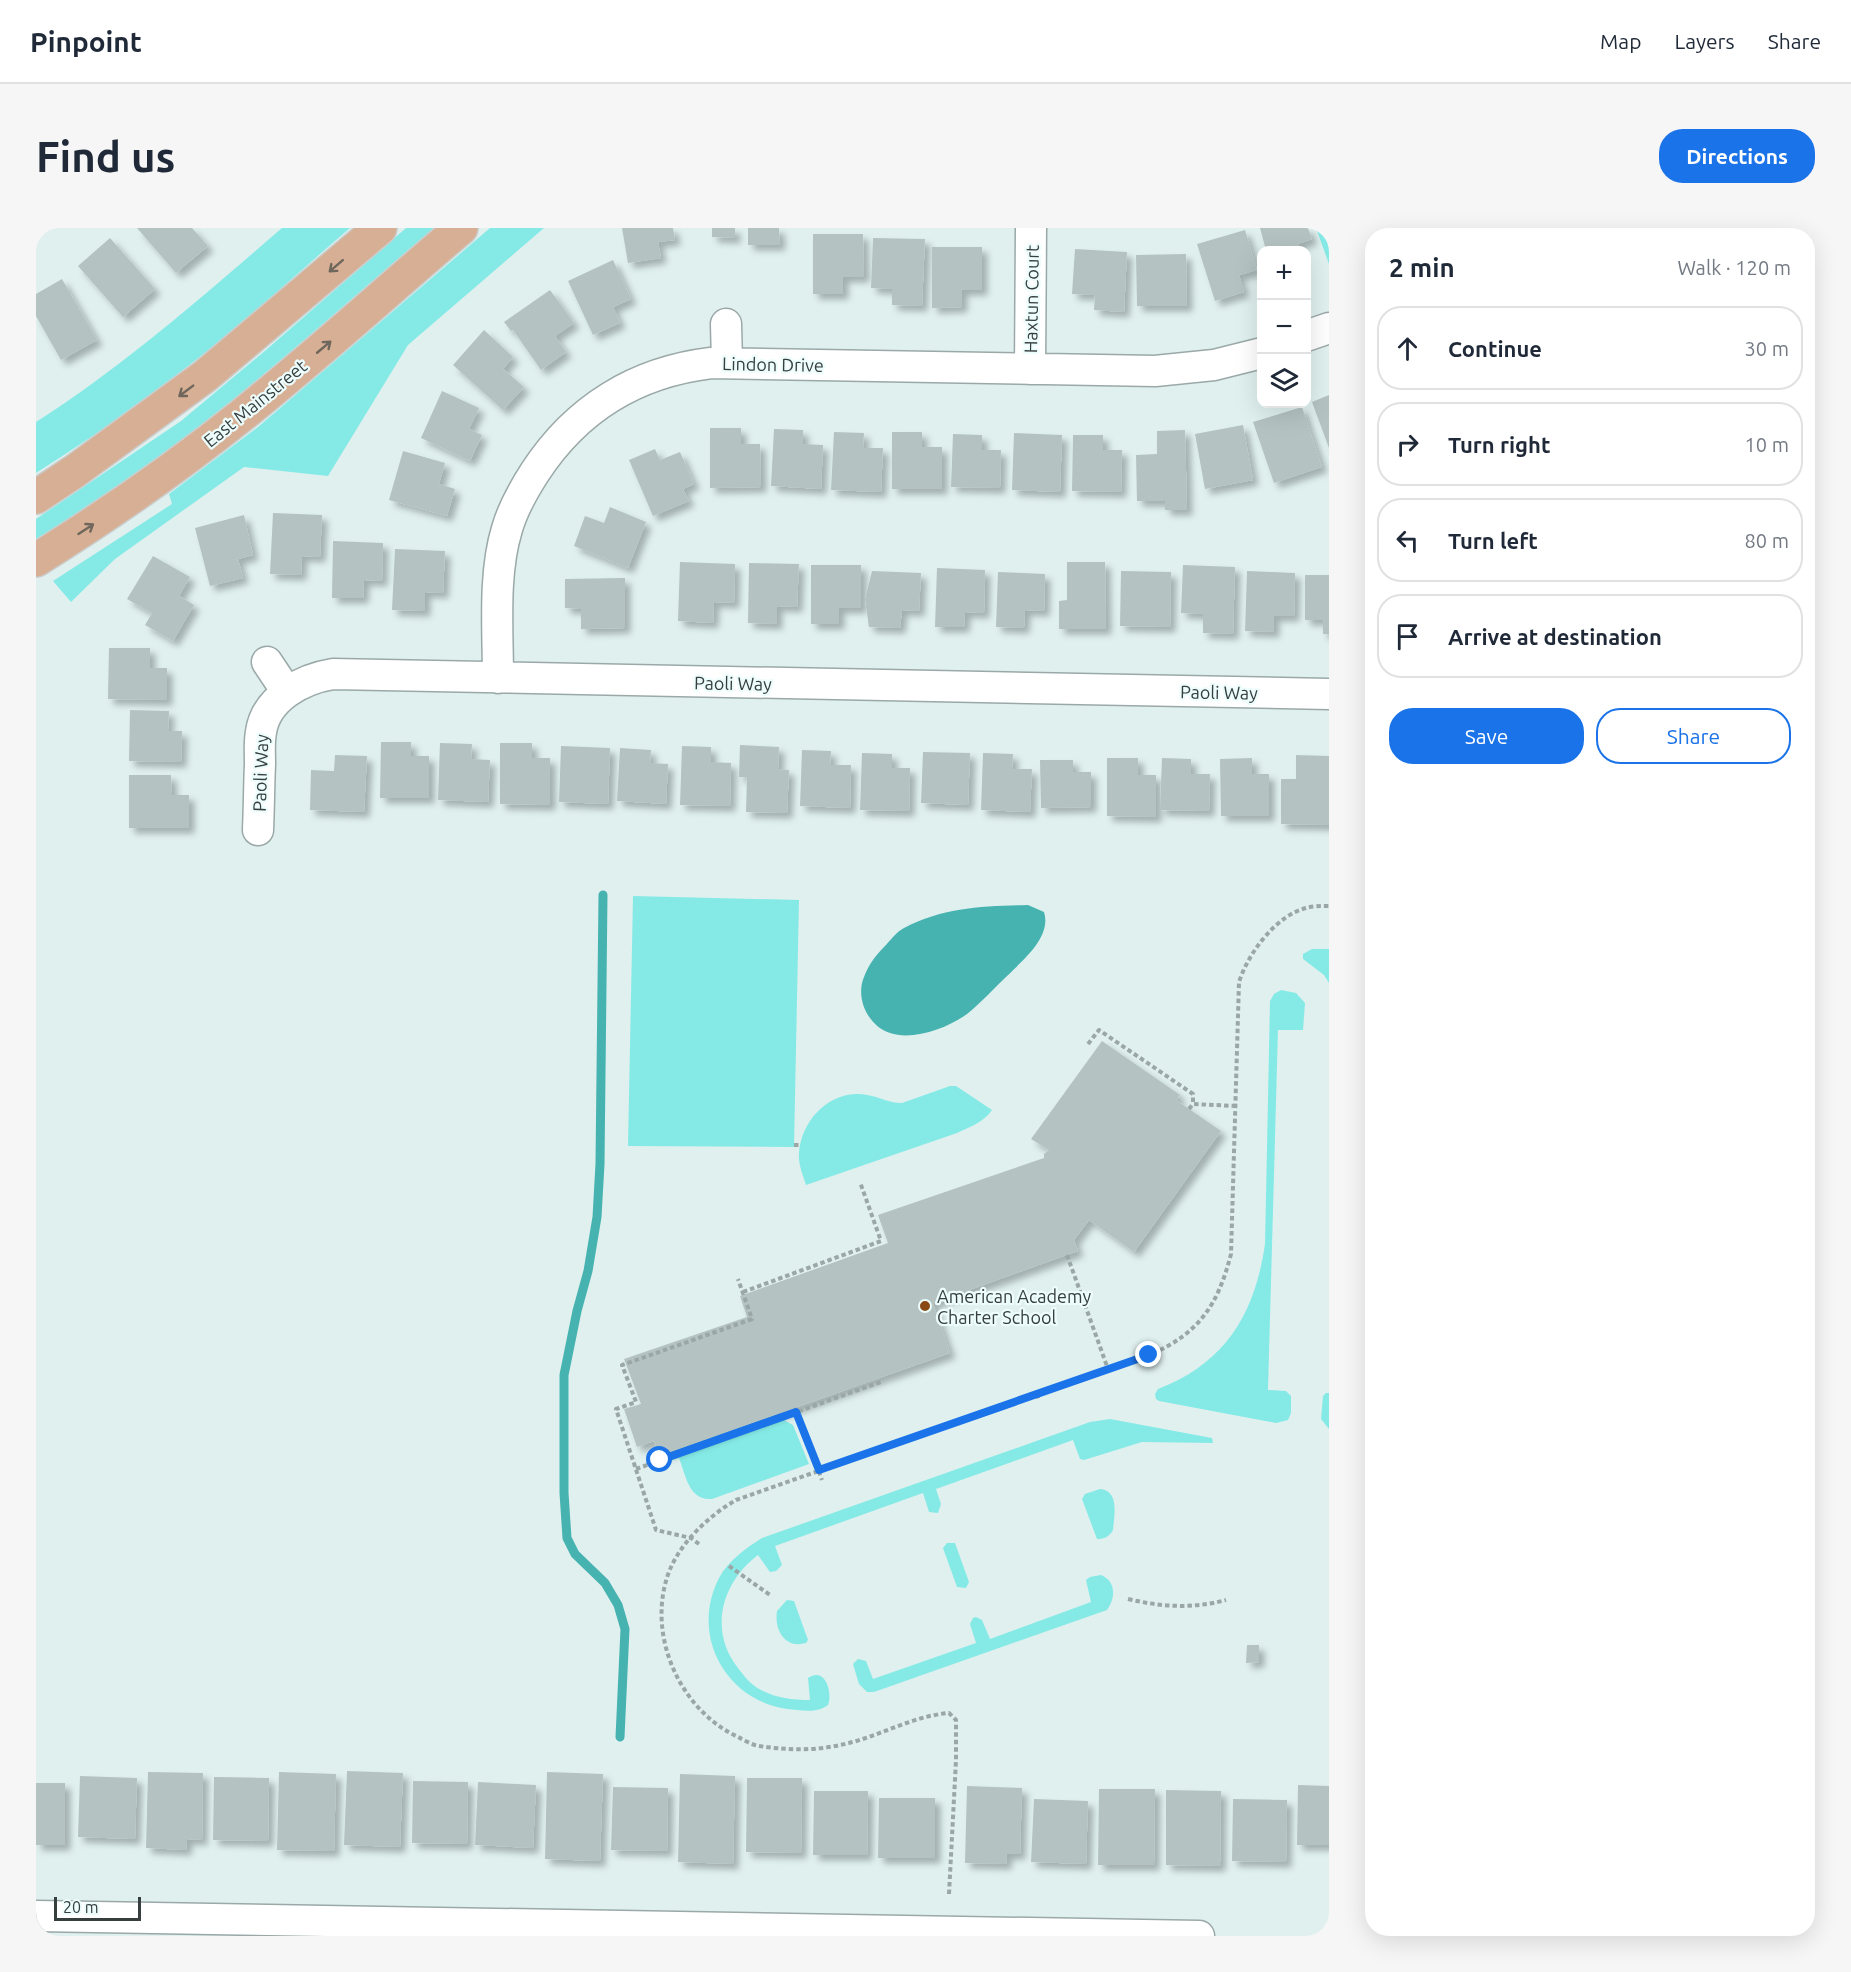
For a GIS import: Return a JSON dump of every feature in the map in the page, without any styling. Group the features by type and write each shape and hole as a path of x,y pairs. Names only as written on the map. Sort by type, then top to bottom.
{"main road":[{"path":"36,497 206,376 380,228"},
{"name":"East Mainstreet","path":"36,560 118,507 242,416 461,228"}],"street":[{"name":"Haxtun Court","path":"1030,369 1031,228"},
{"path":"726,324 727,362"},
{"path":"1311,334 1329,328"},
{"name":"Lindon Drive","path":"498,678 502,554 507,529 516,506 542,460 557,441 578,420 618,392 667,372 696,365 727,362 1122,372 1187,369 1258,354"},
{"path":"267,663 287,692"},
{"name":"Paoli Way","path":"258,830 261,732 267,715 287,692 314,678 333,674 1329,694"},
{"path":"36,1916 913,1934 1199,1936"}],"path":[{"path":"949,1894 956,1720 949,1713 932,1714 840,1745 798,1749 756,1746 726,1732 703,1715 686,1694 673,1668 664,1637 662,1608 665,1583 674,1562 690,1538 707,1521 736,1500 1108,1370 1164,1348 1178,1340 1208,1311 1219,1293 1231,1254 1239,982 1260,942 1275,927 1304,908 1329,906"},
{"path":"1088,1044 1099,1030 1193,1094 1189,1109"},
{"path":"1192,1104 1235,1106"},
{"path":"794,1144 800,1145"},
{"path":"742,1292 881,1241 860,1182"},
{"path":"1067,1255 1108,1370"},
{"path":"699,1544 690,1538 656,1530 616,1409 636,1402 622,1365 752,1319 738,1278"},
{"path":"636,1468 795,1410 881,1382"},
{"path":"1037,1394 1039,1401"},
{"path":"795,1410 822,1479"},
{"path":"729,1566 770,1595"},
{"path":"1128,1599 1171,1607 1207,1605 1226,1600"}],"shaded area":[{"path":"282,228 350,228 250,316 198,358 119,418 36,473 36,422 132,354"},
{"path":"406,228 434,228 290,352 192,432 90,506 36,539 36,519 181,421"},
{"path":"490,228 544,228 408,345 328,476 244,467 115,559 71,602 53,581 172,504 169,494 258,427"},
{"path":"1316,228 1329,228 1329,264"},
{"path":"633,896 799,900 794,1147 628,1146"},
{"path":"1028,905 1044,912 1044,930 1040,939 1020,963 967,1014 930,1032 909,1035 890,1033 870,1018 862,1002 864,977 875,958 901,930 934,916 964,909"},
{"path":"1312,949 1329,949 1329,983 1324,975 1303,959 1303,954"},
{"path":"1281,990 1296,993 1305,1003 1303,1030 1278,1030 1268,1390 1286,1391 1291,1396 1291,1413 1288,1420 1276,1423 1159,1401 1155,1394 1158,1389 1182,1378 1202,1365 1219,1350 1233,1333 1254,1292 1265,1244 1270,1001 1274,994"},
{"path":"950,1086 956,1086 992,1110 981,1121 957,1133 806,1185 799,1161 801,1142 810,1121 825,1105 834,1099 856,1094 902,1103"},
{"path":"1329,1393 1329,1429 1321,1419 1323,1396"},
{"path":"781,1413 784,1420 793,1425 809,1464 712,1499 704,1499 693,1492 679,1458 661,1464 659,1456"},
{"path":"1110,1419 1212,1438 1213,1443 1142,1442 1084,1460 1080,1459 1073,1440 936,1489 941,1504 938,1513 929,1512 923,1493 775,1546 782,1565 776,1571 770,1572 758,1555 735,1579 723,1607 723,1638 738,1668 757,1688 778,1697 810,1700 808,1678 819,1675 828,1688 828,1705 809,1711 773,1706 752,1697 735,1683 721,1666 712,1646 709,1624 711,1601 719,1578 727,1566 762,1538 1090,1422"},
{"path":"1100,1489 1111,1494 1115,1511 1113,1530 1106,1537 1097,1539 1082,1499 1085,1494"},
{"path":"947,1543 955,1543 969,1582 966,1588 957,1587 943,1548"},
{"path":"1101,1575 1110,1581 1113,1590 1112,1600 1107,1610 874,1692 867,1692 859,1684 853,1664 858,1659 866,1661 873,1679 976,1643 970,1624 976,1617 982,1620 990,1639 1091,1602 1086,1580"},
{"path":"787,1600 794,1601 808,1640 806,1643 787,1641 779,1631 777,1611"}],"building":[{"path":"137,228 192,228 208,246 176,273"},
{"path":"622,228 673,228 675,240 658,242 661,258 628,263"},
{"path":"712,228 735,228 735,238 712,237"},
{"path":"748,228 779,228 780,245 748,245"},
{"path":"1260,228 1308,228 1312,239 1298,244 1299,246 1265,246"},
{"path":"1245,230 1257,270 1239,275 1244,292 1215,301 1197,244"},
{"path":"813,234 863,234 864,277 843,277 843,294 813,294"},
{"path":"110,238 155,289 123,317 78,266"},
{"path":"873,238 925,239 922,306 892,305 892,289 871,288"},
{"path":"932,247 982,247 982,290 962,290 962,307 932,308"},
{"path":"1075,249 1127,252 1124,312 1094,310 1095,295 1072,294"},
{"path":"1186,254 1187,306 1137,306 1136,255"},
{"path":"613,260 631,299 613,307 620,323 593,335 568,281"},
{"path":"62,279 97,340 61,360 36,316 36,294"},
{"path":"550,290 574,323 555,336 566,352 541,370 513,330 511,331 504,322"},
{"path":"484,330 513,357 503,369 524,387 503,410 453,365"},
{"path":"442,391 479,408 469,429 482,435 470,461 421,438"},
{"path":"1329,395 1329,448 1312,402"},
{"path":"1302,408 1322,467 1274,483 1253,422"},
{"path":"1243,425 1253,480 1205,489 1195,434"},
{"path":"710,428 741,428 741,444 760,444 761,487 710,488"},
{"path":"774,429 803,430 803,444 823,445 821,489 771,486"},
{"path":"1185,430 1187,510 1165,510 1165,501 1137,501 1136,455 1157,454 1157,431"},
{"path":"834,432 864,433 863,448 883,448 881,492 831,490"},
{"path":"892,432 922,432 922,447 942,447 942,489 892,489"},
{"path":"1014,433 1062,435 1060,492 1012,490"},
{"path":"953,434 982,435 982,450 1001,450 1000,488 951,487"},
{"path":"1073,435 1103,435 1103,450 1122,450 1121,492 1072,491"},
{"path":"655,449 660,460 680,452 694,484 683,489 689,501 653,516 629,460"},
{"path":"403,451 445,463 439,484 455,489 447,516 389,500"},
{"path":"610,507 646,522 628,568 574,546 585,516 604,523"},
{"path":"273,513 322,515 320,557 302,556 301,575 270,574"},
{"path":"244,515 253,555 238,559 243,578 210,586 195,528"},
{"path":"333,541 383,543 382,581 364,580 363,598 332,598"},
{"path":"395,549 445,551 443,593 425,592 425,611 392,610"},
{"path":"153,556 190,577 179,596 194,605 173,641 145,625 152,613 127,599"},
{"path":"680,562 735,564 734,603 714,602 713,623 678,621"},
{"path":"1067,562 1105,562 1106,629 1059,629 1059,601 1067,600"},
{"path":"749,563 799,564 797,607 777,606 777,624 748,623"},
{"path":"811,565 861,565 861,608 839,608 839,624 811,624"},
{"path":"1183,565 1235,567 1233,634 1203,633 1203,614 1181,613"},
{"path":"937,568 985,570 984,613 965,612 964,627 935,627"},
{"path":"872,571 921,573 919,611 902,610 900,628 869,627 865,599"},
{"path":"1121,571 1171,572 1170,627 1120,626"},
{"path":"1247,571 1295,573 1294,616 1274,616 1274,632 1245,631"},
{"path":"998,572 1045,574 1044,611 1025,610 1024,628 996,627"},
{"path":"1305,575 1329,575 1329,634 1323,634 1323,620 1305,620"},
{"path":"625,578 625,628 581,629 581,609 565,608 565,579"},
{"path":"109,648 150,648 150,668 167,668 167,700 108,699"},
{"path":"130,710 169,711 168,731 182,731 181,762 129,761"},
{"path":"381,742 411,742 411,756 429,756 429,798 380,798"},
{"path":"440,743 472,744 471,759 490,760 488,802 438,800"},
{"path":"500,743 532,743 532,758 550,758 550,805 500,804"},
{"path":"740,745 779,747 778,769 789,770 787,813 746,812 747,777 739,777"},
{"path":"561,746 610,748 608,804 559,802"},
{"path":"682,746 711,747 711,762 731,763 730,806 680,805"},
{"path":"620,748 651,750 650,763 668,764 666,804 617,801"},
{"path":"802,750 831,751 830,765 851,765 850,808 800,806"},
{"path":"923,752 970,753 968,805 921,803"},
{"path":"862,753 892,754 892,768 910,768 909,811 860,810"},
{"path":"983,753 1013,754 1012,769 1032,769 1030,812 981,810"},
{"path":"335,755 367,756 364,812 310,810 311,770 334,771"},
{"path":"1296,755 1329,756 1329,825 1281,824 1281,779 1296,779"},
{"path":"1107,758 1138,758 1138,775 1156,775 1156,817 1107,816"},
{"path":"1162,758 1191,759 1191,774 1210,774 1209,811 1160,810"},
{"path":"1252,758 1252,774 1269,774 1269,816 1221,816 1220,759"},
{"path":"1040,760 1073,760 1073,772 1091,772 1091,807 1041,808"},
{"path":"129,775 171,775 172,795 189,795 189,828 129,828"},
{"path":"1102,1041 1180,1095 1176,1100 1221,1131 1134,1252 1089,1220 1074,1240 1078,1251 933,1303 950,1353 659,1456 654,1441 637,1447 624,1409 641,1404 624,1359 747,1317 740,1296 888,1243 878,1215 1044,1158 1044,1154 1049,1150 1031,1139"},
{"path":"1247,1645 1259,1645 1259,1662 1246,1663"},
{"path":"347,1771 403,1773 400,1847 344,1845"},
{"path":"148,1772 203,1773 202,1840 187,1839 186,1850 146,1848"},
{"path":"279,1772 336,1774 334,1851 277,1850"},
{"path":"547,1772 603,1774 600,1861 545,1859"},
{"path":"680,1774 735,1776 733,1864 678,1862"},
{"path":"80,1776 137,1778 135,1839 78,1837"},
{"path":"214,1777 269,1778 268,1841 213,1840"},
{"path":"747,1778 802,1778 801,1853 746,1852"},
{"path":"413,1781 468,1782 467,1844 412,1843"},
{"path":"478,1782 536,1785 533,1848 475,1845"},
{"path":"36,1783 65,1783 65,1845 36,1845"},
{"path":"1298,1785 1329,1786 1329,1845 1297,1845"},
{"path":"967,1786 1022,1788 1020,1854 1007,1854 1006,1864 965,1863"},
{"path":"613,1787 668,1788 667,1851 611,1850"},
{"path":"1099,1789 1155,1789 1154,1865 1098,1865"},
{"path":"1166,1790 1221,1791 1220,1866 1166,1865"},
{"path":"814,1791 868,1791 867,1855 813,1855"},
{"path":"879,1798 935,1798 935,1858 878,1858"},
{"path":"1034,1799 1088,1801 1086,1864 1031,1862"},
{"path":"1233,1799 1287,1800 1286,1862 1232,1861"}],"waterway":[{"path":"603,895 600,1164 597,1217 588,1271 564,1375 564,1493 567,1538 575,1554 605,1583 618,1605 625,1629 620,1737"}],"place":[{"name":"American Academy Charter School","path":"925,1306"}],"route":[{"path":"660,1460 796,1412 819,1470 1149,1355"}]}
